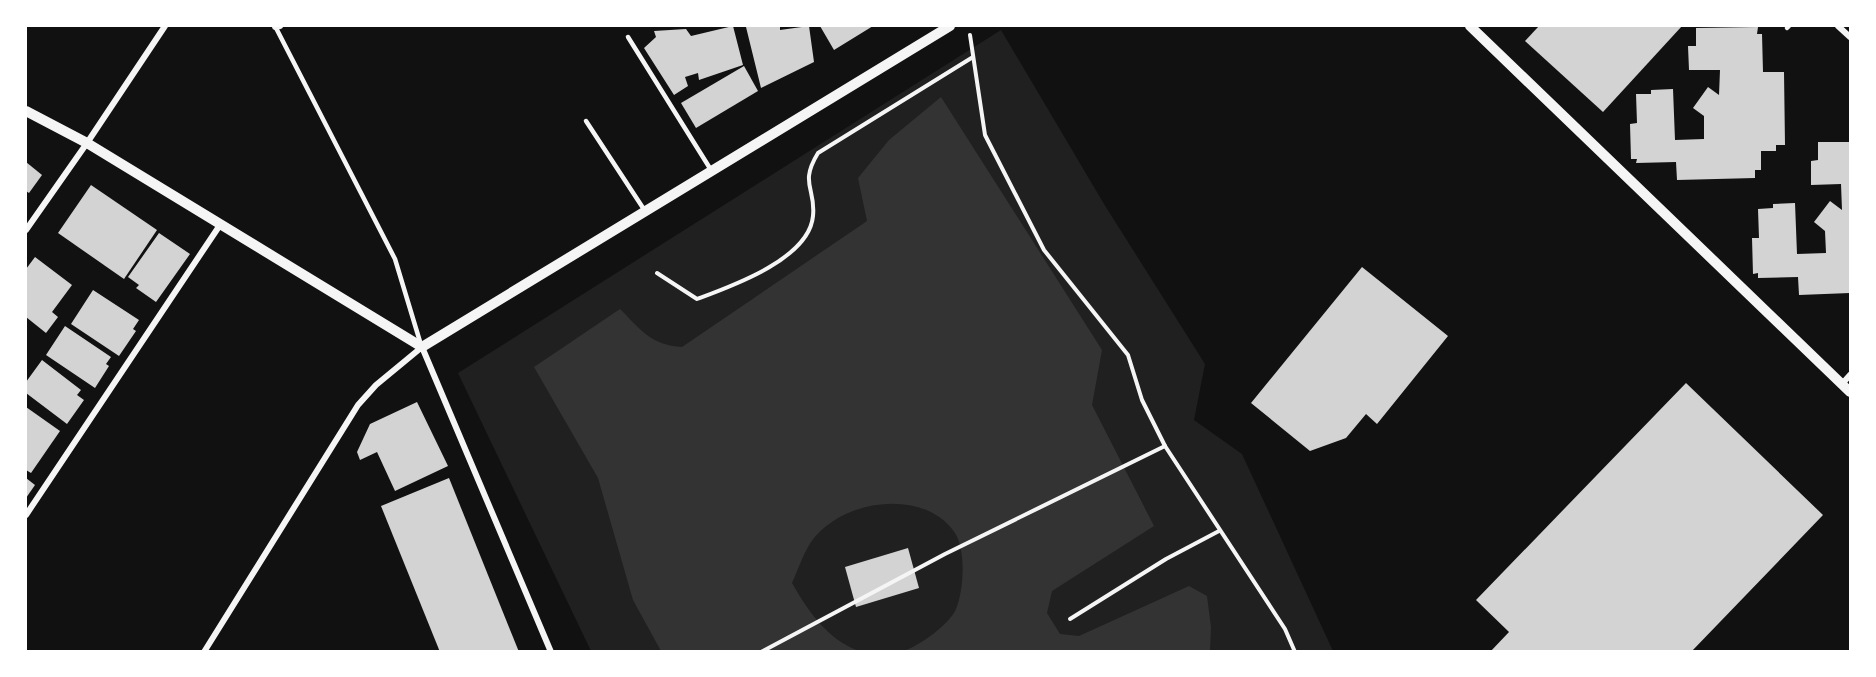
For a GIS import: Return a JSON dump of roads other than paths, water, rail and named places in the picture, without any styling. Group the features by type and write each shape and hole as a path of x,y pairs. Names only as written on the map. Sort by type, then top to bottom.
{"street":[{"path":"26,230 165,26"},
{"path":"204,651 358,405 376,384 422,347 950,26"},
{"path":"1470,26 1846,388 1851,375"},
{"path":"1838,26 1851,37"},
{"path":"26,111 87,143 422,347 551,651"},
{"path":"26,515 220,225"}],"lane":[{"path":"276,26 395,259 422,347"},
{"path":"628,38 711,171"},
{"path":"586,121 645,212"}]}
